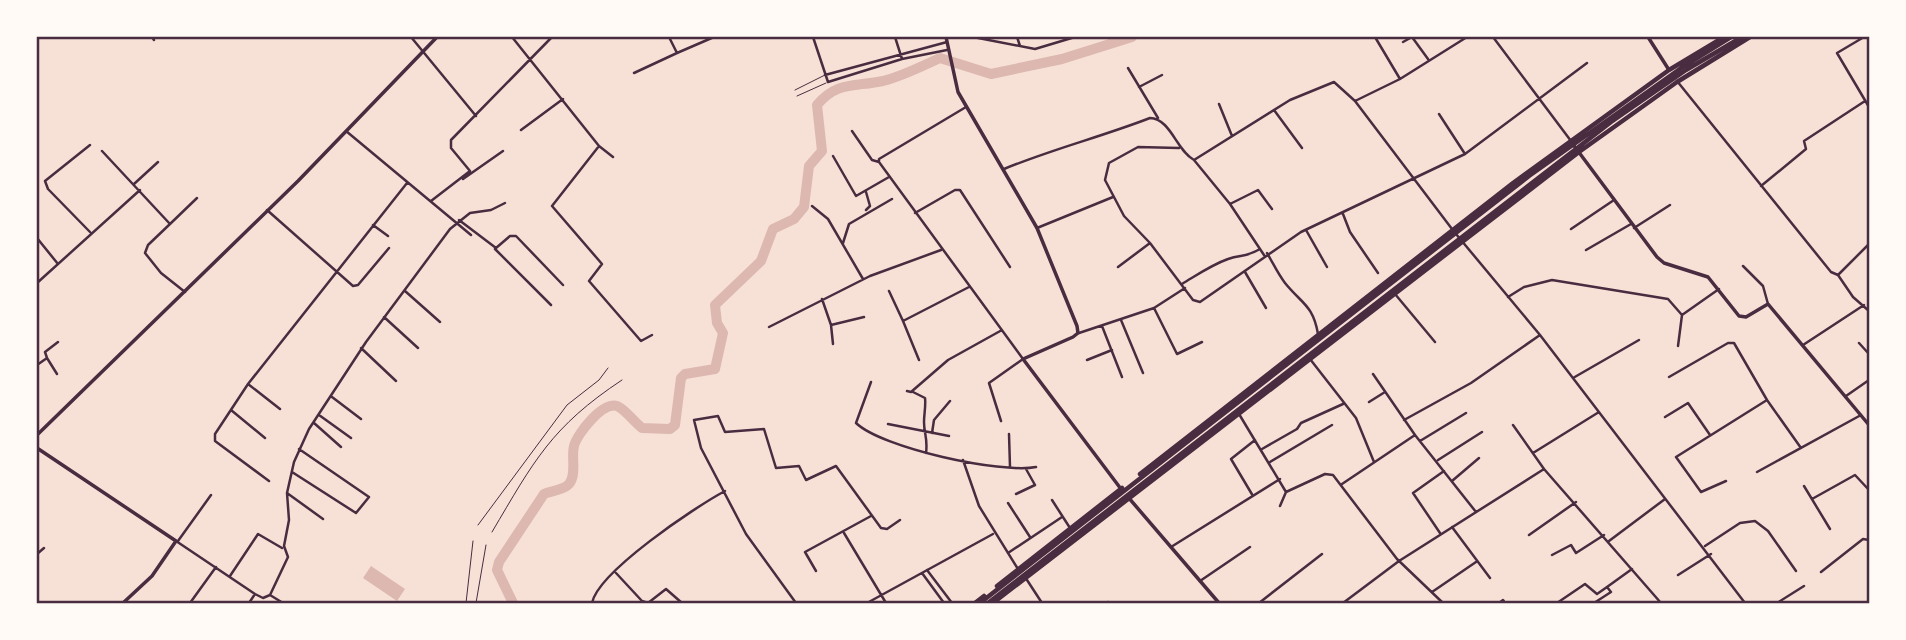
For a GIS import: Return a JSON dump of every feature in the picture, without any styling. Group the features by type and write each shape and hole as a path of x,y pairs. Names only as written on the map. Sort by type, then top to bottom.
{"main road":[{"path":"977,603 1452,229 1669,70 1725,37"},
{"path":"977,603 1529,176 1673,73 1731,37"},
{"path":"991,603 1600,131 1686,70 1742,38 1750,37"},
{"path":"991,603 1579,152 1742,38"},
{"path":"1500,193 1509,206"}],"street":[{"path":"411,37 476,116"},
{"path":"37,435 185,292 437,37"},
{"path":"512,37 598,146 613,157"},
{"path":"432,201 470,171 451,148 451,141 552,37"},
{"path":"669,37 677,53"},
{"path":"634,73 715,37"},
{"path":"813,37 828,82 902,59 948,51"},
{"path":"895,37 902,59"},
{"path":"973,37 1042,49 1075,37"},
{"path":"1017,37 1020,46"},
{"path":"1375,37 1400,79"},
{"path":"1403,42 1412,37 1429,61"},
{"path":"1454,37 1458,43"},
{"path":"1355,101 1400,79 1467,37"},
{"path":"1493,37 1660,260 1703,274 1741,317 1768,304"},
{"path":"1648,37 1677,82 1760,186 1831,272 1838,275 1853,297 1869,311"},
{"path":"1864,37 1837,53 1869,107"},
{"path":"825,75 947,38 951,69 966,107 1037,228 1051,257 1078,333"},
{"path":"1181,148 1138,147 1112,161 1105,174 1113,197 1131,226 1150,243 1193,300 1200,302 1245,272 1266,254 1306,230 1465,154 1587,63"},
{"path":"1128,68 1158,118 1230,204 1286,284 1304,300 1315,316 1318,335"},
{"path":"1139,87 1162,75"},
{"path":"1194,160 1290,100 1334,82 1355,101 1411,178 1540,335 1711,555 1745,603"},
{"path":"521,130 563,99"},
{"path":"1760,186 1806,149 1804,141 1865,101"},
{"path":"1219,104 1233,136"},
{"path":"879,162 879,159 890,152 966,107"},
{"path":"1274,110 1302,148"},
{"path":"1439,114 1465,154"},
{"path":"1004,169 1057,148 1090,142 1150,118 1158,118"},
{"path":"346,131 407,183 492,247 551,305"},
{"path":"852,131 872,160 879,162 941,250 1121,489 1219,603"},
{"path":"90,145 45,181 48,189 90,232"},
{"path":"598,146 552,206 602,265 589,281 641,341 652,335"},
{"path":"102,151 170,224"},
{"path":"432,201 503,151"},
{"path":"833,156 855,195 866,192 889,177"},
{"path":"134,184 158,162"},
{"path":"270,481 215,441 215,434 248,384 407,183"},
{"path":"37,283 139,190"},
{"path":"915,213 960,190 1010,267"},
{"path":"1230,204 1258,190 1272,209"},
{"path":"866,192 870,206 866,210"},
{"path":"1037,228 1113,197"},
{"path":"185,292 161,273 145,253 148,245 197,198"},
{"path":"843,243 848,225 892,199"},
{"path":"1571,229 1614,200"},
{"path":"37,448 255,594 263,598 270,595 288,557 284,546 289,520 287,494 292,472 299,449 314,422 361,348 458,221 470,214 491,211 505,203"},
{"path":"1586,250 1670,205"},
{"path":"811,206 828,219 863,279"},
{"path":"267,210 356,287 389,248"},
{"path":"1343,214 1350,232 1378,273"},
{"path":"458,221 471,235"},
{"path":"373,225 388,236"},
{"path":"1306,230 1327,267"},
{"path":"492,247 498,247 510,236 516,236 563,285"},
{"path":"37,238 58,264"},
{"path":"1118,267 1150,243"},
{"path":"1838,275 1869,244"},
{"path":"1182,284 1232,257 1245,258 1260,249"},
{"path":"769,327 863,279 941,250"},
{"path":"1743,266 1763,286 1768,304 1869,425"},
{"path":"1245,272 1266,308"},
{"path":"1508,297 1524,287 1552,280 1668,299 1682,315"},
{"path":"903,321 969,287"},
{"path":"1000,421 989,383 1023,359 1078,333 1154,308 1185,288"},
{"path":"1678,346 1682,315 1719,289"},
{"path":"405,291 440,322"},
{"path":"889,291 919,360"},
{"path":"1395,294 1435,342"},
{"path":"822,299 831,325 833,344"},
{"path":"1803,345 1864,305"},
{"path":"1154,308 1177,354 1202,342"},
{"path":"384,317 418,348"},
{"path":"831,325 864,317"},
{"path":"1121,320 1143,373"},
{"path":"1102,326 1122,377"},
{"path":"930,434 923,426 925,398 909,391 948,360 1002,330"},
{"path":"1404,420 1471,383 1540,335"},
{"path":"1573,378 1639,340"},
{"path":"57,374 45,352 58,342"},
{"path":"1669,377 1732,342 1767,400 1801,448"},
{"path":"1858,343 1869,354"},
{"path":"361,348 396,381"},
{"path":"1087,360 1112,350"},
{"path":"37,365 47,358"},
{"path":"1310,359 1359,425 1374,462"},
{"path":"1373,374 1415,435 1475,512"},
{"path":"1846,396 1869,380"},
{"path":"871,382 856,423 876,436 926,453 1010,467 1036,467"},
{"path":"248,384 280,409"},
{"path":"1369,402 1385,392"},
{"path":"332,397 361,419"},
{"path":"1726,481 1701,492 1676,458 1767,400"},
{"path":"926,453 934,420 950,401"},
{"path":"1665,416 1688,402 1710,436"},
{"path":"1262,449 1297,429 1301,423 1343,404"},
{"path":"231,411 265,438"},
{"path":"1532,453 1599,412"},
{"path":"1420,441 1466,413"},
{"path":"1239,414 1286,492"},
{"path":"319,415 351,438"},
{"path":"1757,472 1861,415"},
{"path":"796,603 755,548 701,447 693,421 695,419 718,416 725,432 764,429 776,468 799,466 807,480 838,467 871,516 884,530 900,520"},
{"path":"314,422 341,447"},
{"path":"888,424 949,436"},
{"path":"1270,462 1332,425"},
{"path":"1513,425 1544,469 1576,502 1661,603"},
{"path":"1437,461 1482,432"},
{"path":"1009,434 1010,467"},
{"path":"1342,484 1415,435"},
{"path":"1253,496 1231,459 1256,440"},
{"path":"292,472 356,513 369,497 299,449"},
{"path":"1452,481 1479,458"},
{"path":"963,460 971,489 994,533 1042,603"},
{"path":"1016,494 1035,485 1026,469"},
{"path":"1343,603 1399,561 1544,469"},
{"path":"1440,534 1413,493 1444,471"},
{"path":"1280,506 1286,492 1325,474 1333,475 1399,561 1443,603"},
{"path":"1812,499 1855,475 1869,490"},
{"path":"1171,547 1280,478"},
{"path":"1804,486 1830,529"},
{"path":"592,603 596,591 672,524 725,491"},
{"path":"287,494 323,519"},
{"path":"123,603 152,576 211,495"},
{"path":"1609,541 1666,498"},
{"path":"1052,500 1070,528"},
{"path":"1529,535 1576,502"},
{"path":"1007,503 1030,537"},
{"path":"844,533 871,516"},
{"path":"1008,554 1062,517"},
{"path":"1704,547 1741,523 1755,521 1768,531 1796,571"},
{"path":"1452,526 1489,578"},
{"path":"816,571 805,552 839,531 844,533 886,603"},
{"path":"867,603 994,533"},
{"path":"230,576 258,534 282,548"},
{"path":"1552,555 1571,545 1576,553 1604,535"},
{"path":"1821,572 1863,538 1869,540"},
{"path":"1200,581 1250,547"},
{"path":"37,554 44,548"},
{"path":"1259,603 1322,554"},
{"path":"1678,575 1711,555"},
{"path":"1432,592 1477,561"},
{"path":"190,603 216,567"},
{"path":"1556,603 1585,583 1597,594 1632,569"},
{"path":"927,570 952,603"},
{"path":"616,573 645,603 664,589 682,603"},
{"path":"922,573 944,603"},
{"path":"1777,603 1804,586"},
{"path":"1594,603 1611,592 1607,587"},
{"path":"250,603 255,594"},
{"path":"270,595 283,603"},
{"path":"1601,599 1604,603"},
{"path":"1499,603 1504,602"}],"lane":[{"path":"796,90 825,75"},
{"path":"797,96 828,82"},
{"path":"478,525 567,405 599,380 608,368"},
{"path":"492,531 537,456 558,429 579,410 622,380"},
{"path":"466,603 473,541"},
{"path":"476,603 486,545"}],"shaded area":[{"path":"371,566 405,589 397,601 363,578"}],"waterway":[{"path":"513,603 497,570 499,562 544,494 569,484 573,476 574,446 591,420 604,409 617,406 642,428 670,429 675,425 681,378 685,374 715,369 723,333 717,323 715,305 761,261 773,229 794,219 804,207 809,166 822,151 817,105 824,97 839,88 883,81 940,58 991,74 1062,59 1132,37"}]}
